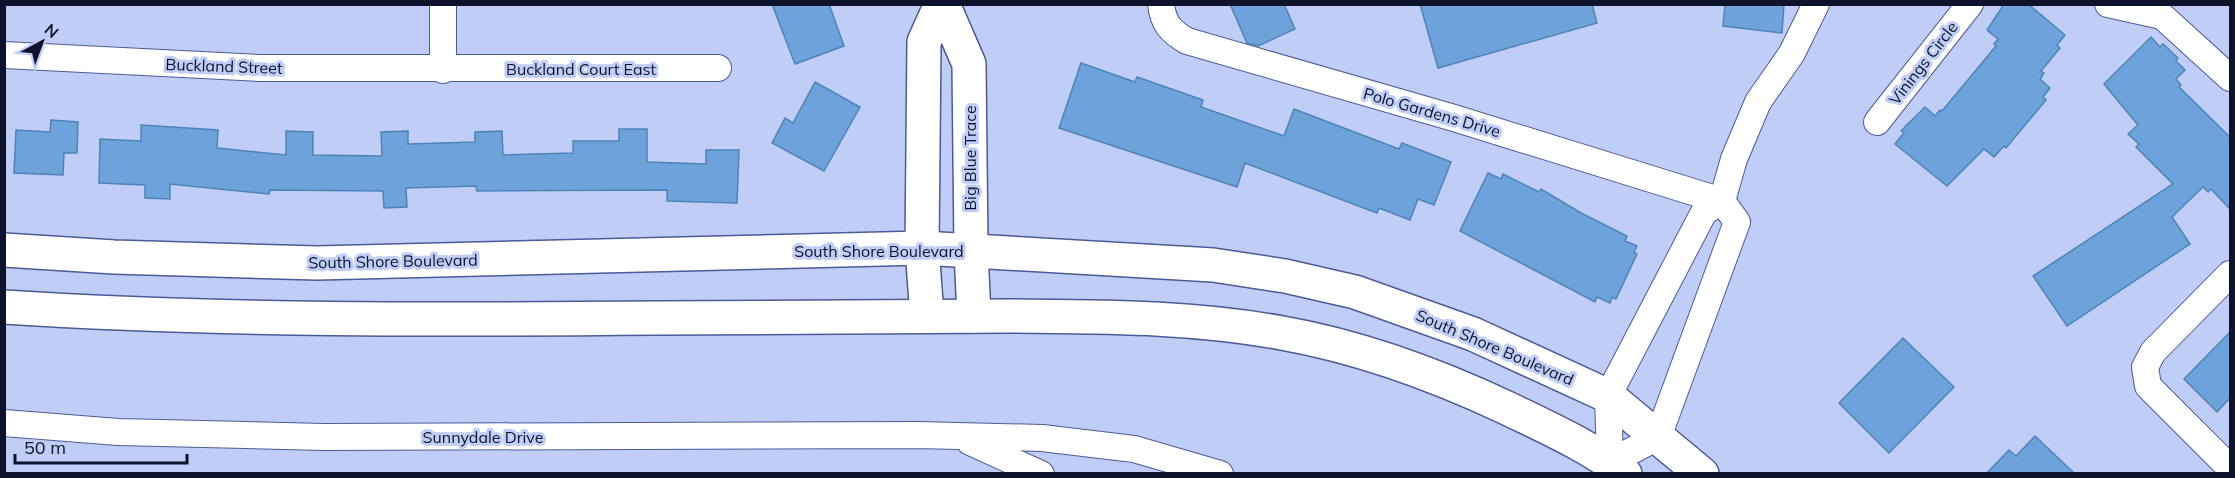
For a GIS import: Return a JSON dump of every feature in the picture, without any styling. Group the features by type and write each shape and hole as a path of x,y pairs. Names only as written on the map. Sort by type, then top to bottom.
{"street":[{"path":"442,4 443,70"},
{"name":"Big Blue Trace","path":"927,316 922,248 924,42 942,4"},
{"name":"Big Blue Trace","path":"942,4 969,64 974,316"},
{"name":"Polo Gardens Drive","path":"1161,4 1163,19 1173,33 1187,42 1454,117 1722,201"},
{"path":"1617,468 1608,396 1704,212 1722,201 1734,159 1758,102 1792,53 1816,4"},
{"name":"Vinings Circle","path":"1877,122 1970,4"},
{"path":"2108,4 2162,16 2230,78"},
{"name":"Buckland Street","path":"4,55 259,68 443,70"},
{"name":"Buckland Court East","path":"443,70 718,68"},
{"path":"1617,468 1658,437 1737,222 1722,201"},
{"name":"South Shore Boulevard","path":"4,250 114,257 317,263 922,248 1213,265 1285,276 1355,292 1423,314 1473,334 1608,396 1702,474"},
{"path":"2230,274 2153,352 2145,367 2148,386 2230,468"},
{"path":"4,307 117,315 320,320 974,316 1144,317 1214,322 1295,335 1351,349 1467,389 1617,468"},
{"name":"Sunnydale Drive","path":"4,423 118,432 324,437 918,435 962,438 1042,438 1134,449 1220,474"},
{"name":"Sunnydale Drive","path":"962,438 1041,474"}],"building":[{"path":"772,4 829,4 844,46 795,64"},
{"path":"1230,4 1284,4 1295,29 1258,46 1247,43"},
{"path":"1420,4 1592,4 1597,23 1438,68"},
{"path":"1725,4 1784,4 1782,33 1723,26"},
{"path":"2004,4 2028,4 2065,35 2057,45 2060,48 2041,71 2044,73 2040,79 2050,88 2043,97 2046,100 2006,148 2004,146 1994,157 1984,149 1947,186 1895,144 1904,133 1901,131 1925,107 1935,116 1940,110 1942,111 1996,46 1994,44 1998,39 1987,30"},
{"path":"2151,37 2160,47 2163,44 2178,58 2176,61 2185,70 2176,79 2181,85 2179,87 2230,137 2230,209 2211,189 2208,192 2203,187 2172,217 2190,244 2067,326 2033,276 2173,184 2136,147 2139,144 2128,134 2138,125 2104,84"},
{"path":"1081,63 1135,82 1137,77 1203,100 1201,107 1284,136 1294,109 1399,149 1402,143 1451,162 1434,205 1418,199 1410,220 1379,208 1377,213 1245,163 1237,187 1059,128"},
{"path":"815,82 860,107 824,171 772,143 785,118 793,123"},
{"path":"51,120 78,122 77,153 64,153 63,175 14,173 16,130 50,132"},
{"path":"141,125 218,130 217,148 286,155 286,131 313,132 313,155 382,156 381,132 408,131 408,144 475,142 475,132 502,131 503,155 573,153 573,141 619,141 619,129 647,129 647,162 706,164 706,150 739,150 737,203 667,201 667,190 477,191 476,186 406,188 407,207 384,208 383,191 270,190 269,194 170,184 170,199 145,198 145,185 99,183 100,139 141,141"},
{"path":"1488,173 1501,179 1503,174 1539,192 1541,189 1581,213 1627,236 1625,241 1637,246 1634,252 1637,254 1616,299 1612,297 1610,303 1597,297 1595,302 1460,231"},
{"path":"2230,332 2230,398 2217,412 2184,379"},
{"path":"1903,338 1954,387 1889,453 1839,403"},
{"path":"2035,436 2075,474 1986,474 2009,450 2016,456"}]}
